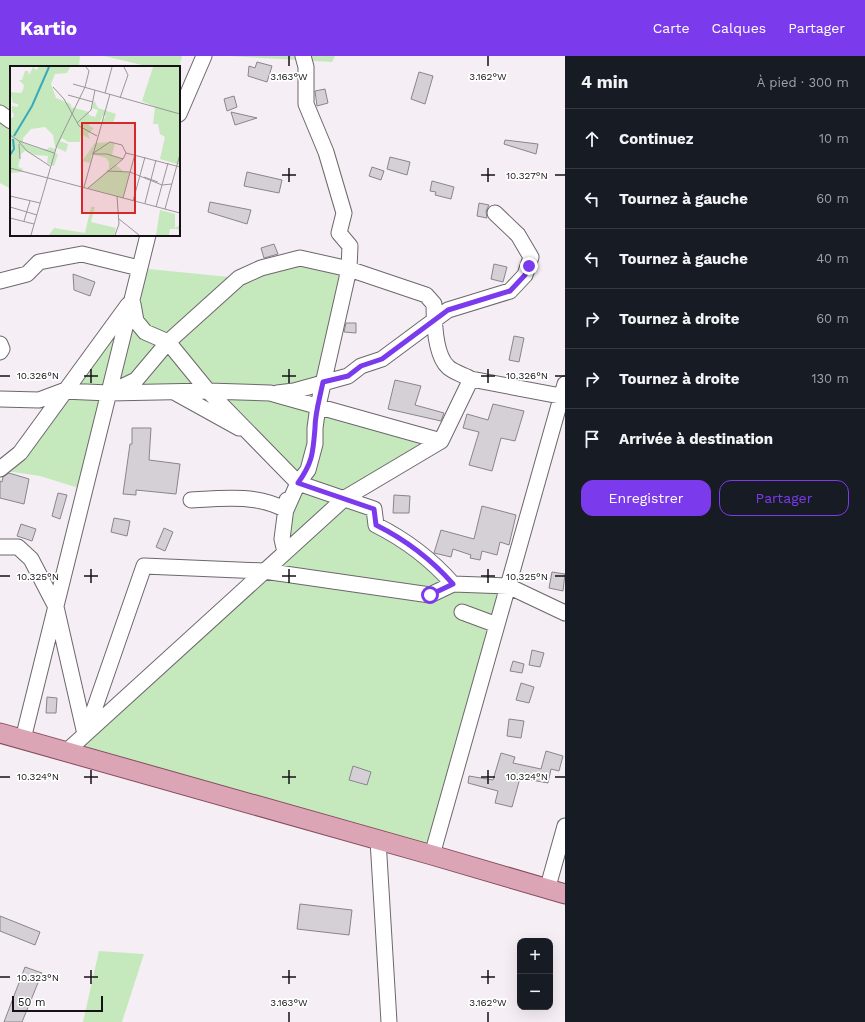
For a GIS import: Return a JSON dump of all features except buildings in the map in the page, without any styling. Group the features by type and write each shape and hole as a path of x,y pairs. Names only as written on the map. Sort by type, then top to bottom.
{"main road":[{"path":"0,733 68,750 556,892"}],"street":[{"path":"180,112 204,56"},
{"path":"286,510 298,483 308,470 315,444 315,428 318,406 349,269 350,246 339,233 344,213 326,152 306,104 306,67 303,56"},
{"path":"0,113 10,120"},
{"path":"0,399 39,400 63,391 109,393 208,390 270,393 294,391 348,376 361,366 382,359 434,322 448,310 510,291 525,275 531,257 518,235 495,214"},
{"path":"23,739 148,236"},
{"path":"0,281 27,274 39,262 82,254 139,268"},
{"path":"109,393 136,380 168,342 239,278 261,268 300,258 349,269 426,295 434,304 434,322 441,355 448,368 471,379 564,392 432,855"},
{"path":"132,299 136,321 145,332 168,342 208,390 298,483 374,509 376,525 398,536 434,564 453,584"},
{"path":"0,468 20,453 63,391 132,299"},
{"path":"0,344 2,349 0,352"},
{"path":"68,750 344,498 441,441 471,379"},
{"path":"173,391 253,436"},
{"path":"270,393 441,441"},
{"path":"285,552 282,539 288,490 286,470"},
{"path":"191,500 214,498 258,499 286,510"},
{"path":"0,547 18,547 31,559 56,607 85,734"},
{"path":"85,734 144,566 264,571 430,595 453,584 508,586 565,613"},
{"path":"462,612 497,625"},
{"path":"556,892 565,826"},
{"path":"378,840 389,1022"}],"green space":[{"path":"0,56 80,56 79,66 10,66 10,188 0,183"},
{"path":"104,56 182,56 180,66 146,66"},
{"path":"228,56 335,56 332,62"},
{"path":"300,258 349,269 318,406 441,441 345,498 374,509 376,525 453,584 508,586 432,855 68,750 285,552 288,490 286,470 253,436 173,391 109,393 85,490 40,476 0,470 132,299 139,268 239,278"},
{"path":"99,951 144,954 122,1022 83,1022"}],"route":[{"path":"430,595 453,584 434,564 398,536 376,525 374,509 298,483 308,470 315,444 315,428 323,382 348,376 361,366 382,359 434,322 448,310 510,291 525,275 529,266"}]}
